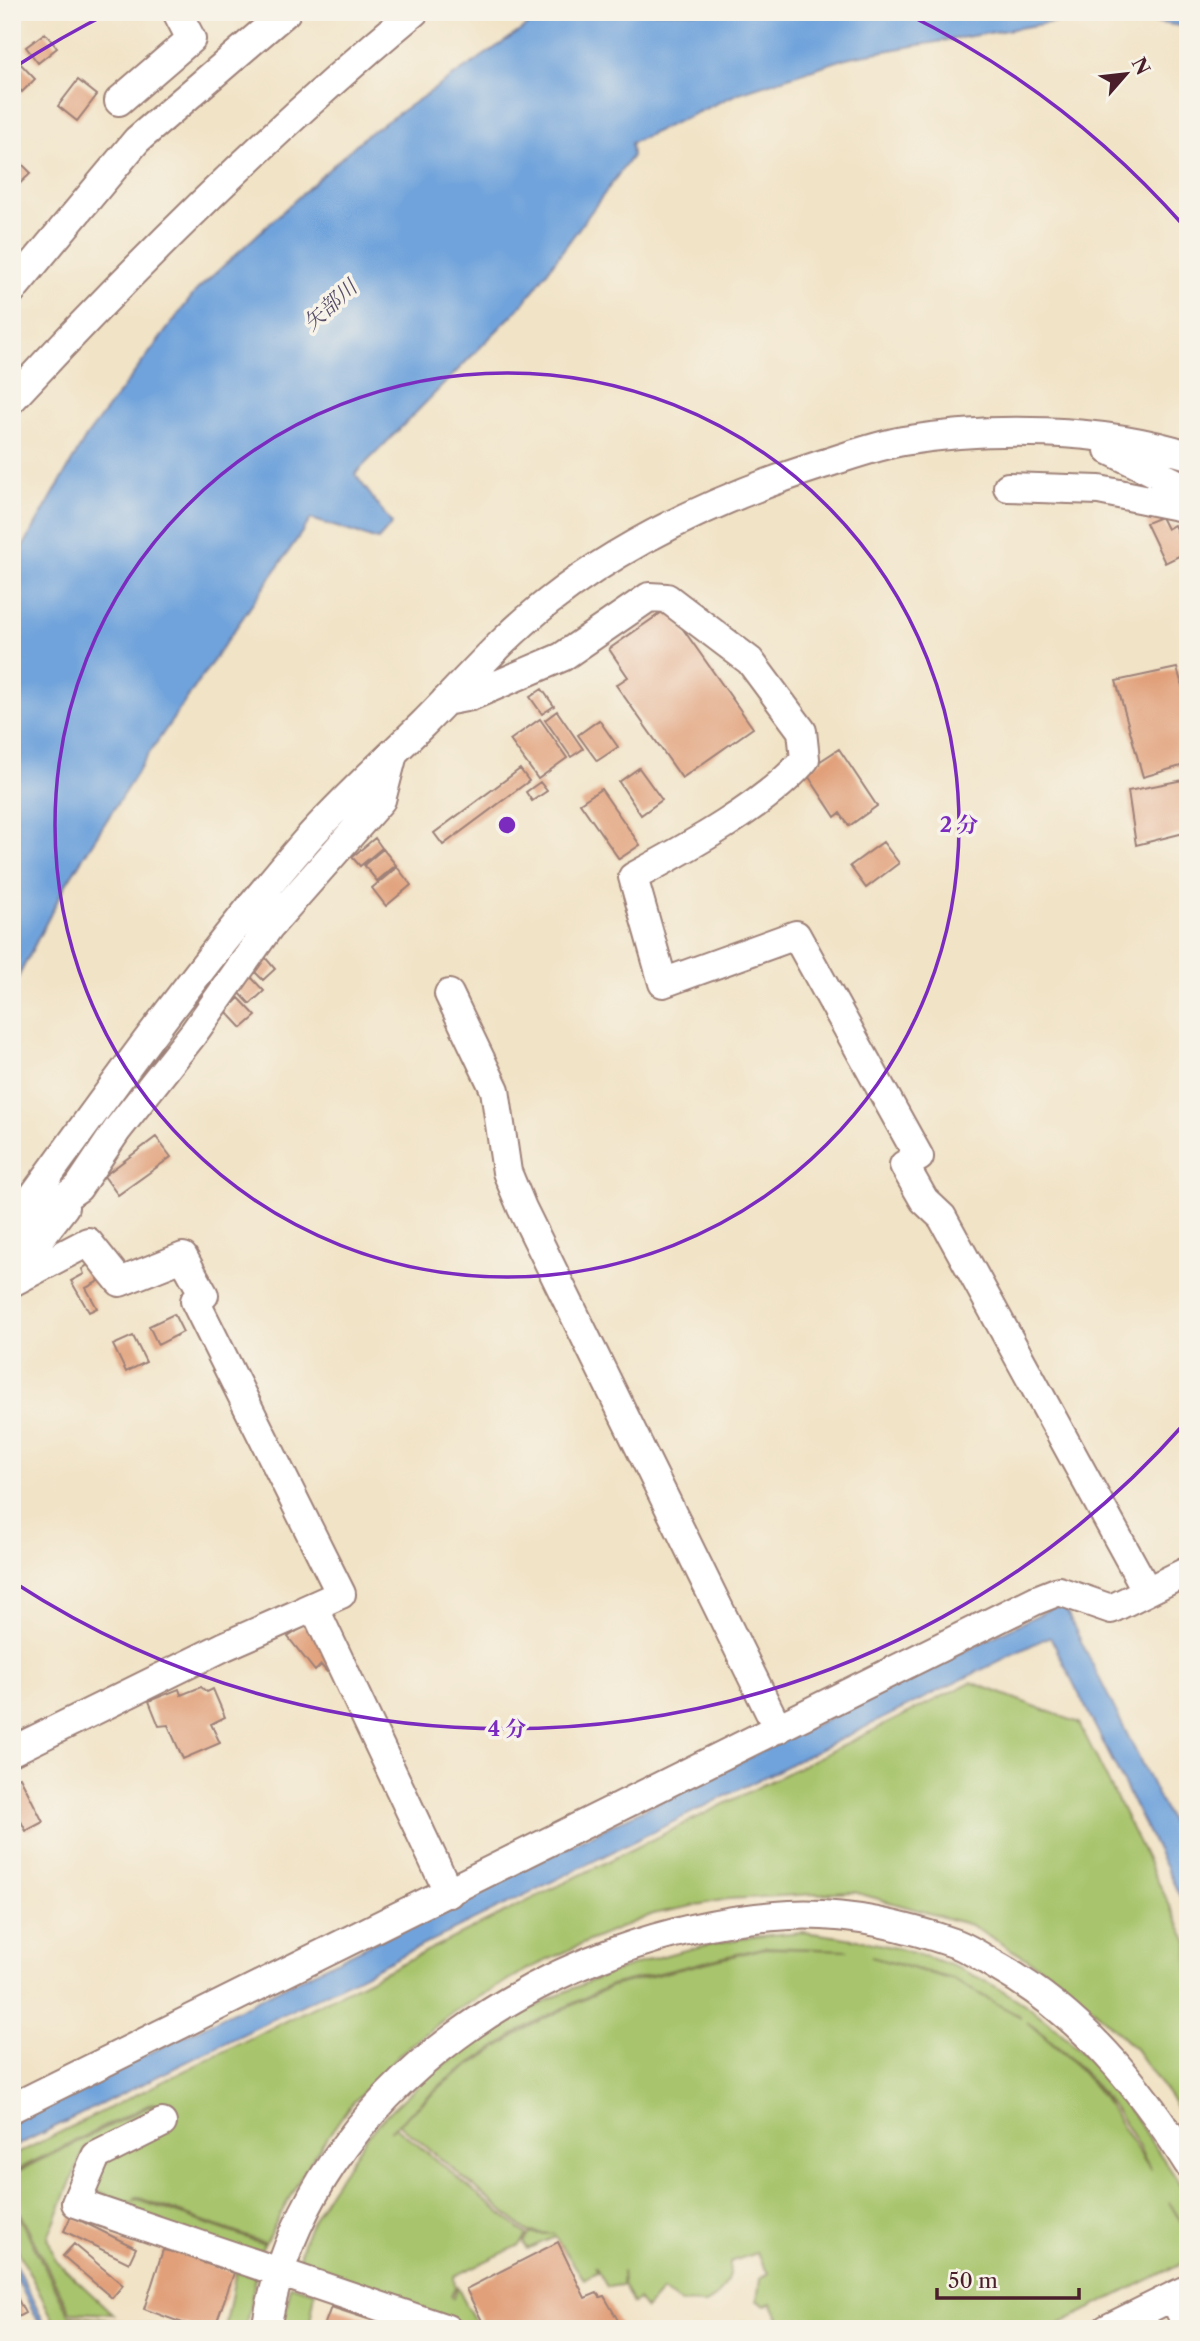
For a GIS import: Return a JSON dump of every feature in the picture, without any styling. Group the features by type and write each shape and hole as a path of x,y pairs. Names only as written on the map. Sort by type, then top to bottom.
{"street":[{"path":"119,101 191,39 177,12"},
{"path":"17,272 137,140 286,12"},
{"path":"12,399 271,138 329,83 414,12"},
{"path":"12,1225 186,987 308,839 548,602 663,530 728,498 795,473 901,442 953,436 1057,433 1188,455"},
{"path":"1076,435 1188,489"},
{"path":"1009,487 1099,490 1188,508"},
{"path":"445,701 471,696 562,657 649,597 667,598 750,661 802,731 805,759 790,777 692,845 633,877 663,983 796,935 919,1157 904,1166 924,1200 942,1217 1147,1591"},
{"path":"12,1274 78,1188 117,1130 193,1034 269,927 381,800 393,754"},
{"path":"449,994 495,1090 507,1172 522,1208 778,1729"},
{"path":"12,1233 78,1188"},
{"path":"12,1282 88,1242 120,1282 183,1257 204,1295 195,1301 341,1594 225,1646 12,1751"},
{"path":"12,2108 1059,1591 1111,1609 1188,1571"},
{"path":"305,1610 314,1607 449,1893"},
{"path":"266,2329 278,2272 304,2208 353,2134 412,2072 478,2019 549,1977 631,1943 710,1925 792,1915 878,1921 960,1945 1035,1988 1100,2045 1154,2109 1188,2163"},
{"path":"162,2123 96,2156 76,2203 447,2329"},
{"path":"1107,2329 1180,2293 1188,2326"}],"green space":[{"path":"971,1682 1079,1723 1188,1942 1188,2123 1135,2049 1065,1982 971,1925 854,1892 727,1899 653,1914 528,1969 453,2012 400,2054 348,2108 305,2169 265,2243 136,2197 134,2201 136,2199 264,2244 259,2257 94,2203 90,2190 133,2203 90,2189 101,2163 169,2127 177,2112 152,2103 12,2172 12,2156"},
{"path":"802,1932 859,1940 910,1952 958,1968 1002,1990 1042,2017 1079,2050 1115,2090 1175,2176 1188,2204 1188,2232 1169,2202 1188,2235 1188,2260 1049,2329 770,2329 779,2318 771,2303 765,2305 757,2301 760,2279 768,2273 756,2253 730,2262 729,2276 724,2287 705,2304 681,2303 662,2291 646,2309 638,2299 633,2304 623,2284 622,2270 622,2285 607,2287 595,2266 597,2272 584,2279 555,2237 527,2249 524,2242 530,2234 555,2234 528,2232 399,2124 447,2081 533,2024 612,1986 765,1948 849,1950 765,1947 611,1985 532,2023 446,2080 390,2131 396,2127 527,2235 520,2245 454,2276 455,2287 451,2295 453,2298 457,2287 479,2329 317,2278 298,2269 303,2243 315,2216 368,2136 420,2085 467,2048 518,2016 571,1989 627,1967 684,1950","holes":["871,1957 953,1979 1021,2017 954,1980","1027,2022 1064,2052 1114,2108 1151,2171 1103,2097 1070,2059"]},
{"path":"152,2105 161,2109 85,2147 48,2237 55,2260 113,2314 70,2312 12,2198 12,2174"},
{"path":"12,2203 69,2315 181,2329 58,2329 12,2239"},
{"path":"236,2271 256,2276 245,2329 225,2329"},
{"path":"291,2285 315,2292 309,2329 282,2329"}],"water":[{"name":"矢部川","path":"548,12 1188,12 1188,27 1100,14 850,57 739,93 631,143 632,156 524,303 355,474 392,524 378,540 311,519 148,755 65,886 12,989 12,566 86,437 196,291 365,136"},
{"path":"1062,1603 1188,1857 1188,1912 1050,1636 12,2148 12,2121"},
{"path":"12,2258 47,2329 42,2329 12,2269"}],"building":[{"path":"45,33 57,48 38,63 26,47"},
{"path":"17,60 35,79 22,92 12,82 12,65"},
{"path":"78,80 97,95 77,121 58,106"},
{"path":"18,160 31,173 12,191 12,163"},
{"path":"1161,517 1167,529 1174,525 1187,552 1165,563 1146,523"},
{"path":"1188,528 1188,543 1181,531"},
{"path":"668,608 753,728 682,778 616,685 628,677 609,649"},
{"path":"1177,668 1188,706 1188,764 1143,777 1116,681"},
{"path":"542,689 554,706 542,714 530,697"},
{"path":"557,711 583,749 571,757 545,720"},
{"path":"540,719 567,758 538,779 510,740"},
{"path":"599,720 618,747 597,761 578,735"},
{"path":"839,749 877,806 849,826 840,813 835,817 805,771"},
{"path":"639,768 662,800 641,815 619,782"},
{"path":"520,769 529,781 443,845 434,833"},
{"path":"1188,779 1188,832 1136,845 1128,791"},
{"path":"540,782 547,791 532,801 526,792"},
{"path":"601,789 640,845 619,859 580,803"},
{"path":"375,838 382,848 360,866 352,857"},
{"path":"883,842 899,863 866,888 850,866"},
{"path":"383,849 396,865 377,881 364,865"},
{"path":"397,867 411,885 386,906 372,888"},
{"path":"264,956 275,969 263,980 251,968"},
{"path":"251,977 264,991 250,1004 237,990"},
{"path":"239,998 256,1016 242,1028 226,1011"},
{"path":"156,1137 171,1157 118,1195 104,1176"},
{"path":"89,1264 99,1281 86,1288 97,1308 89,1312 71,1281 84,1274 82,1269"},
{"path":"174,1314 183,1332 158,1345 149,1326"},
{"path":"133,1336 146,1362 126,1372 113,1345"},
{"path":"306,1625 337,1663 327,1672 321,1665 315,1671 288,1637"},
{"path":"201,1687 207,1692 213,1689 225,1717 211,1724 220,1743 183,1759 168,1725 159,1726 149,1701 179,1689 181,1695"},
{"path":"20,1777 43,1822 26,1831 12,1804 12,1780"},
{"path":"71,2216 136,2248 129,2263 64,2231"},
{"path":"558,2242 585,2298 597,2293 600,2297 604,2296 623,2329 486,2329 466,2289"},
{"path":"74,2244 123,2285 112,2298 63,2256"},
{"path":"163,2250 204,2259 204,2263 234,2273 214,2329 199,2329 144,2309"},
{"path":"12,2288 25,2313 12,2320"},
{"path":"331,2307 395,2328 395,2329 323,2329"}]}
